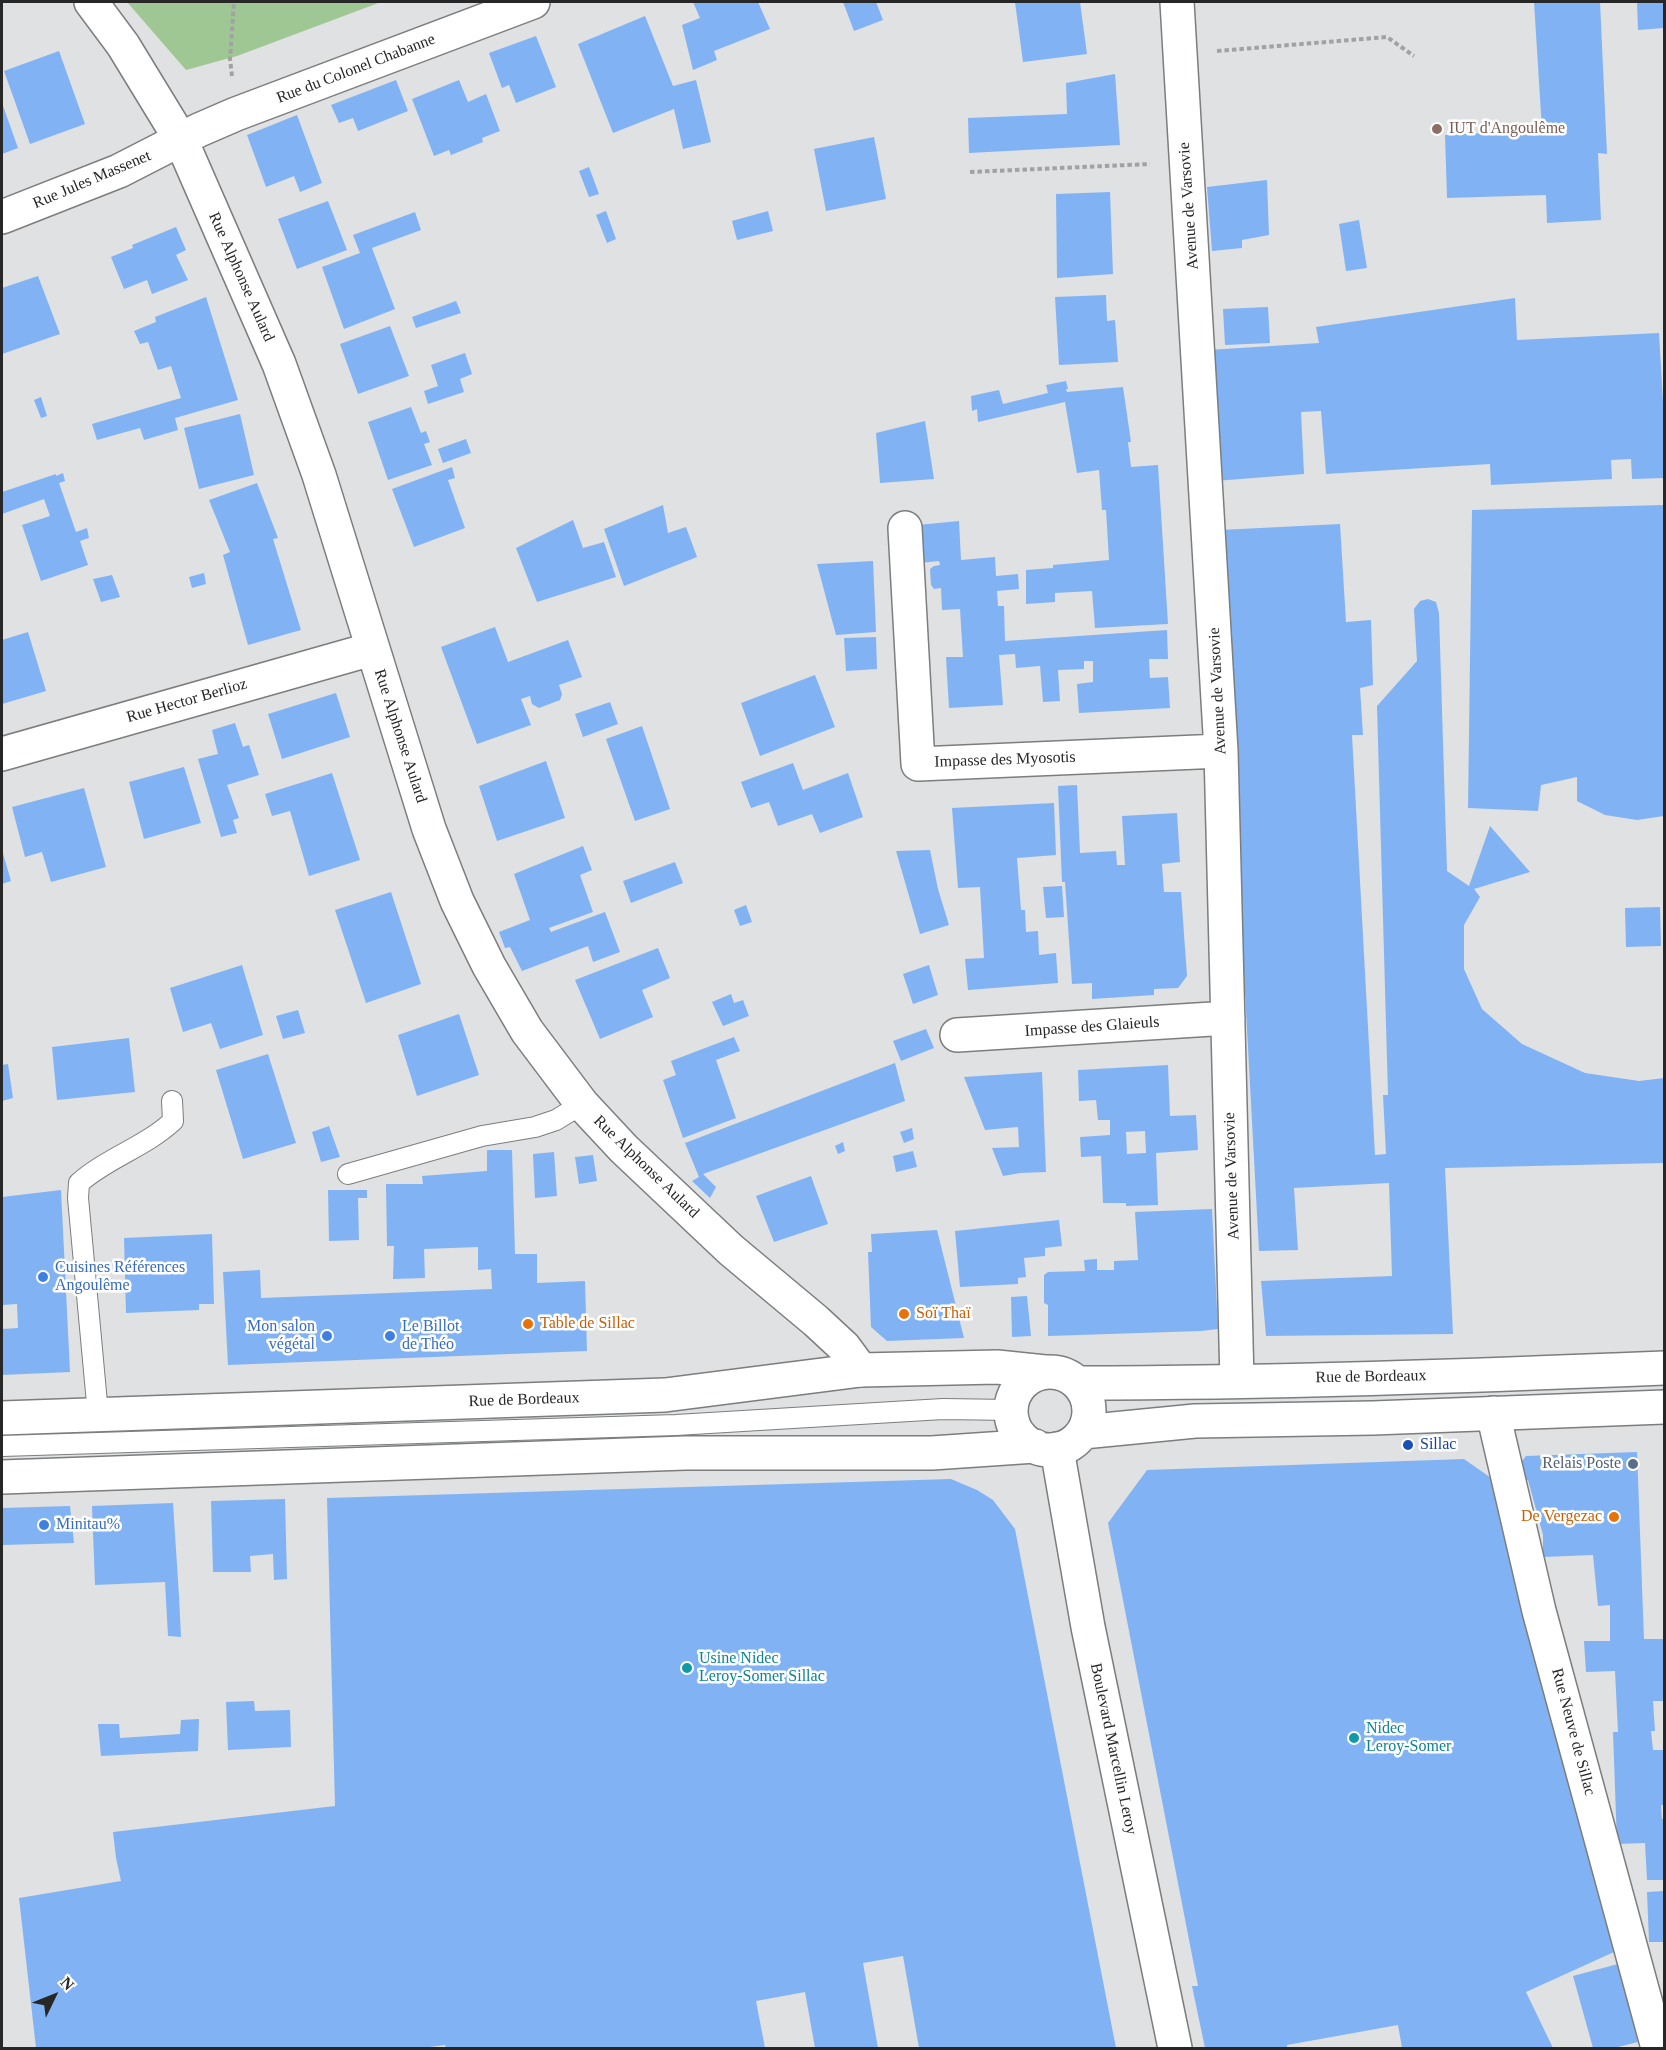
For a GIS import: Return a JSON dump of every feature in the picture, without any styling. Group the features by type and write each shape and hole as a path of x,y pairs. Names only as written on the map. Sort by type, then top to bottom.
{"street":[{"name":"Rue Alphonse Aulard","path":"91,2 123,45 181,140 279,364 319,475 429,829 458,901 489,966 527,1031 582,1104 624,1149 731,1250 844,1347 861,1370"},
{"name":"Rue du Colonel Chabanne","path":"181,140 236,114 533,2"},
{"name":"Avenue de Varsovie","path":"1177,2 1221,751 1237,1381"},
{"name":"Rue Jules Massenet","path":"2,217 119,171 181,140"},
{"name":"Impasse des Myosotis","path":"905,528 918,764 1221,751"},
{"name":"Rue Hector Berlioz","path":"2,754 372,649"},
{"name":"Impasse des Glaieuls","path":"957,1035 1228,1018"},
{"name":"Rue de Bordeaux","path":"2,1418 665,1395 861,1370 998,1367 1045,1372"},
{"name":"Rue de Bordeaux","path":"1078,1383 1195,1383 1665,1368"},
{"path":"1045,1372 1068,1375 1078,1383 1086,1393 1089,1420 1058,1442 1025,1440 1012,1421 1011,1410 1014,1396 1021,1384 1032,1376 1045,1372"},
{"path":"2,1477 685,1453 932,1453 1058,1442 1196,1422 1665,1407"},
{"name":"Rue Neuve de Sillac","path":"1493,1413 1539,1611 1658,2049"},
{"name":"Boulevard Marcellin Leroy","path":"1058,1442 1088,1627 1175,2049"}],"lane":[{"path":"98,1414 78,1198 79,1183 91,1172 162,1131 173,1121 172,1101"},
{"path":"348,1173 482,1136 535,1127 556,1120 582,1104"},
{"path":"2,1446 676,1425 943,1409 1011,1410"},
{"path":"56,1476 128,1443"}],"path":[{"path":"234,2 230,59 236,114"},
{"path":"1180,53 1387,37 1414,56"},
{"path":"970,172 1186,162"}],"green space":[{"path":"127,2 381,2 237,56 186,70"}],"building":[{"path":"693,2 758,2 770,29 714,51 717,60 693,70 682,25 700,18"},
{"path":"843,2 876,2 883,20 854,31"},
{"path":"1015,2 1080,2 1087,54 1023,62"},
{"path":"1534,2 1600,2 1607,154 1598,153 1601,220 1547,223 1546,195 1447,198 1445,135 1542,130"},
{"path":"1637,2 1664,2 1664,28 1638,30"},
{"path":"645,16 673,86 696,80 711,142 683,149 674,109 613,133 578,44"},
{"path":"536,36 556,87 516,103 509,85 502,88 489,53"},
{"path":"59,51 85,124 30,144 4,71"},
{"path":"1115,74 1120,145 969,153 968,118 1067,114 1066,83"},
{"path":"396,80 408,111 358,131 353,118 339,123 331,105"},
{"path":"459,80 468,102 486,94 500,131 482,138 483,142 451,155 449,150 434,156 412,99"},
{"path":"2,103 18,148 2,154"},
{"path":"297,115 322,183 300,192 294,176 266,187 247,135"},
{"path":"874,137 886,199 826,211 814,149"},
{"path":"589,167 599,194 589,197 579,171"},
{"path":"1267,180 1269,235 1242,240 1242,248 1212,251 1207,187"},
{"path":"1110,192 1113,274 1057,278 1056,194"},
{"path":"328,201 347,250 297,269 278,219"},
{"path":"606,211 616,239 607,243 596,215"},
{"path":"768,211 773,231 737,240 732,221"},
{"path":"415,212 421,230 372,248 395,309 344,329 322,267 360,253 353,235"},
{"path":"1359,220 1367,268 1346,271 1339,224"},
{"path":"176,227 186,250 176,255 188,280 152,294 147,280 124,289 111,257 133,248 132,245"},
{"path":"38,276 60,334 2,354 2,288"},
{"path":"1106,295 1107,321 1115,320 1118,362 1059,365 1055,297"},
{"path":"206,297 238,400 175,418 178,430 144,440 140,428 97,440 92,424 181,398 171,366 158,370 148,342 140,344 134,331 156,322 155,317"},
{"path":"1515,298 1517,340 1659,333 1664,419 1664,478 1632,479 1631,459 1611,460 1612,479 1491,485 1490,464 1326,474 1321,411 1301,412 1304,474 1215,481 1208,350 1319,343 1316,327"},
{"path":"456,301 461,313 416,328 412,317"},
{"path":"1268,307 1270,343 1225,345 1223,309"},
{"path":"390,326 409,376 358,394 340,344"},
{"path":"465,353 472,374 460,379 464,392 428,404 424,391 438,386 431,365"},
{"path":"1066,381 1067,392 1123,387 1131,442 1128,442 1131,467 1158,465 1168,624 1095,628 1092,591 1055,593 1055,602 1026,604 1026,570 1109,560 1106,510 1102,510 1099,470 1077,473 1065,402 978,422 977,409 972,411 971,396 999,390 1003,404 1048,393 1046,385"},
{"path":"41,397 47,416 41,418 34,400"},
{"path":"411,407 421,433 426,431 430,442 424,444 432,465 388,480 368,422"},
{"path":"240,414 254,475 199,489 184,428"},
{"path":"925,421 934,479 880,483 876,433"},
{"path":"466,439 471,453 443,463 438,449"},
{"path":"452,467 455,478 448,480 465,528 414,547 392,489"},
{"path":"63,473 65,481 59,483 76,532 87,528 89,538 80,541 88,565 41,581 22,525 50,516 44,499 2,514 2,492"},
{"path":"257,483 278,538 273,539 301,630 248,645 223,555 230,552 209,500"},
{"path":"663,505 668,533 686,527 697,557 624,586 604,529"},
{"path":"1664,505 1664,816 1637,820 1605,815 1577,801 1577,777 1541,785 1538,811 1468,808 1472,510"},
{"path":"573,520 583,548 604,542 616,577 537,602 516,548"},
{"path":"959,521 961,560 995,557 996,576 1018,574 1019,589 997,591 998,606 1004,606 1005,641 1167,630 1168,659 1149,659 1150,678 1168,677 1170,708 1079,713 1077,684 1093,682 1093,661 1084,661 1084,669 1058,670 1060,701 1043,702 1040,666 1016,668 1015,654 999,655 1003,705 949,708 946,657 963,657 960,609 942,610 941,588 934,589 931,585 930,569 940,565 939,561 920,563 918,525"},
{"path":"1340,524 1346,622 1371,620 1373,685 1360,688 1363,735 1352,735 1375,1155 1386,1154 1383,1095 1388,1095 1377,706 1417,661 1414,609 1420,601 1428,599 1436,602 1439,613 1447,871 1469,886 1490,826 1530,872 1474,889 1480,897 1464,925 1464,969 1482,1009 1522,1044 1585,1073 1639,1081 1664,1078 1664,1163 1445,1168 1453,1334 1266,1336 1261,1281 1392,1276 1389,1183 1294,1188 1298,1250 1259,1251 1220,530"},
{"path":"873,561 876,632 836,635 817,564"},
{"path":"204,573 206,584 192,588 189,577"},
{"path":"112,575 120,597 101,602 93,579"},
{"path":"495,627 508,662 568,640 582,677 559,685 562,694 560,700 539,708 532,704 530,696 521,699 531,725 477,744 441,647"},
{"path":"28,632 46,691 2,704 2,640"},
{"path":"876,637 877,669 846,671 844,638"},
{"path":"815,675 835,727 760,756 741,703"},
{"path":"336,693 350,737 282,759 268,714"},
{"path":"610,702 618,724 583,737 575,714"},
{"path":"235,723 243,747 249,745 259,775 227,785 239,818 233,820 237,833 221,837 198,759 218,754 212,730"},
{"path":"642,726 670,809 635,821 606,739"},
{"path":"546,761 565,818 497,841 479,786"},
{"path":"793,763 803,790 848,773 863,817 820,833 812,814 778,826 769,802 751,808 741,782"},
{"path":"184,767 201,823 144,839 129,782"},
{"path":"332,773 360,860 309,876 290,811 272,816 265,794"},
{"path":"1077,785 1080,853 1116,851 1117,865 1125,865 1122,816 1177,813 1180,862 1162,864 1164,892 1181,892 1187,976 1178,988 1154,989 1154,995 1092,999 1092,983 1072,984 1065,882 1062,882 1058,786"},
{"path":"84,788 106,867 51,882 42,852 25,857 12,807"},
{"path":"1054,803 1056,855 1017,858 1021,910 1025,910 1026,932 1038,931 1039,955 1056,953 1058,983 968,990 965,959 984,958 980,887 958,888 952,808"},
{"path":"583,846 592,870 580,875 593,912 549,928 551,932 605,912 620,952 593,962 588,946 522,971 510,947 505,948 499,932 530,920 514,874"},
{"path":"2,850 11,881 2,884"},
{"path":"930,850 938,889 949,925 920,934 896,851"},
{"path":"675,862 683,883 631,903 623,881"},
{"path":"1062,886 1064,917 1046,918 1043,887"},
{"path":"391,892 421,984 366,1003 335,910"},
{"path":"746,905 752,922 740,926 734,910"},
{"path":"1660,907 1661,946 1626,947 1625,908"},
{"path":"658,948 670,978 642,990 653,1017 600,1039 575,980"},
{"path":"242,965 263,1035 220,1049 211,1023 183,1032 170,988"},
{"path":"929,965 938,995 913,1004 903,974"},
{"path":"731,994 734,1003 743,1000 749,1016 723,1026 712,1002"},
{"path":"298,1010 305,1033 283,1039 276,1016"},
{"path":"459,1014 479,1075 417,1096 398,1035"},
{"path":"926,1029 934,1048 901,1061 893,1041"},
{"path":"734,1037 740,1051 716,1060 736,1118 683,1138 663,1080 676,1075 671,1061"},
{"path":"129,1038 135,1092 57,1100 52,1047"},
{"path":"268,1054 296,1143 243,1159 216,1070"},
{"path":"895,1063 905,1101 703,1174 716,1187 710,1198 692,1181 699,1177 685,1143"},
{"path":"8,1064 13,1098 2,1101 2,1065"},
{"path":"1168,1065 1170,1116 1196,1115 1198,1150 1156,1153 1158,1205 1126,1206 1126,1203 1103,1203 1101,1156 1081,1157 1080,1137 1110,1135 1110,1120 1098,1120 1096,1100 1079,1101 1078,1070","holes":["1145,1131 1146,1153 1127,1154 1126,1132"]},
{"path":"1042,1072 1046,1172 1003,1176 992,1148 1019,1147 1018,1127 985,1130 964,1077"},
{"path":"329,1126 340,1157 321,1162 312,1132"},
{"path":"912,1128 914,1139 904,1143 900,1132"},
{"path":"843,1142 845,1151 838,1154 835,1146"},
{"path":"487,1150 512,1150 515,1254 537,1254 537,1283 585,1281 587,1351 228,1365 223,1272 260,1270 261,1298 492,1289 491,1269 478,1270 478,1247 424,1249 425,1278 393,1279 394,1246 387,1246 386,1184 423,1184 422,1176 487,1171"},
{"path":"913,1151 917,1167 896,1172 893,1156"},
{"path":"554,1152 557,1196 535,1198 533,1154"},
{"path":"593,1155 597,1181 579,1184 575,1157"},
{"path":"811,1176 828,1224 774,1242 756,1196"},
{"path":"61,1190 70,1372 2,1375 2,1329 18,1328 17,1304 2,1305 2,1197"},
{"path":"328,1190 367,1190 367,1198 358,1198 359,1240 329,1241"},
{"path":"1212,1209 1218,1329 1048,1336 1048,1305 1044,1303 1044,1275 1048,1272 1085,1271 1084,1260 1097,1259 1097,1270 1114,1270 1114,1261 1138,1260 1135,1212"},
{"path":"1059,1220 1062,1246 1045,1248 1045,1256 1024,1258 1026,1277 1018,1278 1018,1284 960,1287 955,1231"},
{"path":"937,1230 964,1338 887,1341 871,1327 868,1252 872,1252 871,1234"},
{"path":"212,1234 214,1304 199,1304 199,1310 126,1313 124,1238"},
{"path":"1027,1296 1031,1336 1012,1337 1011,1297"},
{"path":"1637,1452 1644,1639 1664,1639 1664,1701 1653,1701 1655,1731 1651,1731 1653,1750 1664,1750 1664,1805 1661,1805 1662,1819 1664,1819 1664,1880 1647,1880 1645,1843 1617,1844 1613,1732 1618,1732 1615,1671 1586,1672 1584,1641 1610,1641 1610,1605 1598,1606 1593,1555 1543,1557 1543,1535 1528,1480 1523,1481 1519,1465 1526,1456"},
{"name":"Nidec Leroy-Somer","path":"1464,1459 1494,1480 1614,1952 1526,1992 1553,2048 1402,2048 1398,2025 1287,2045 1287,2048 1205,2048 1192,1986 1198,1986 1108,1523 1147,1470"},
{"name":"Usine Nidec Leroy-Somer Sillac","path":"951,1479 993,1500 1015,1529 1116,2048 919,2048 903,1956 863,1963 878,2048 815,2048 805,1992 756,2001 765,2048 446,2048 445,2045 422,2048 36,2048 19,1898 121,1881 113,1832 335,1806 327,1498"},
{"path":"285,1499 287,1579 274,1580 273,1554 250,1556 251,1572 213,1572 211,1501"},
{"path":"173,1503 181,1637 168,1636 165,1582 95,1585 92,1506"},
{"path":"70,1506 74,1543 2,1545 2,1508"},
{"path":"254,1701 255,1711 290,1710 291,1747 228,1750 226,1702"},
{"path":"199,1719 198,1751 101,1756 98,1724 119,1724 120,1738 180,1734 181,1720"},
{"path":"1664,1891 1664,1942 1649,1942 1647,1892"},
{"path":"1618,1964 1638,2042 1614,2048 1593,2048 1573,1976"}],"place":[{"name":"IUT d'Angoulême","path":"1437,129"},
{"name":"Cuisines Références Angoulême","path":"43,1277"},
{"name":"Soï Thaï","path":"904,1314"},
{"name":"Table de Sillac","path":"528,1324"},
{"name":"Mon salon végétal","path":"327,1336"},
{"name":"Le Billot de Théo","path":"390,1336"},
{"name":"Sillac","path":"1408,1445"},
{"name":"Relais Poste","path":"1633,1464"},
{"name":"De Vergezac","path":"1614,1517"},
{"name":"Minitau%","path":"44,1525"},
{"name":"Usine Nidec Leroy-Somer Sillac","path":"687,1668"},
{"name":"Nidec Leroy-Somer","path":"1354,1738"}]}
